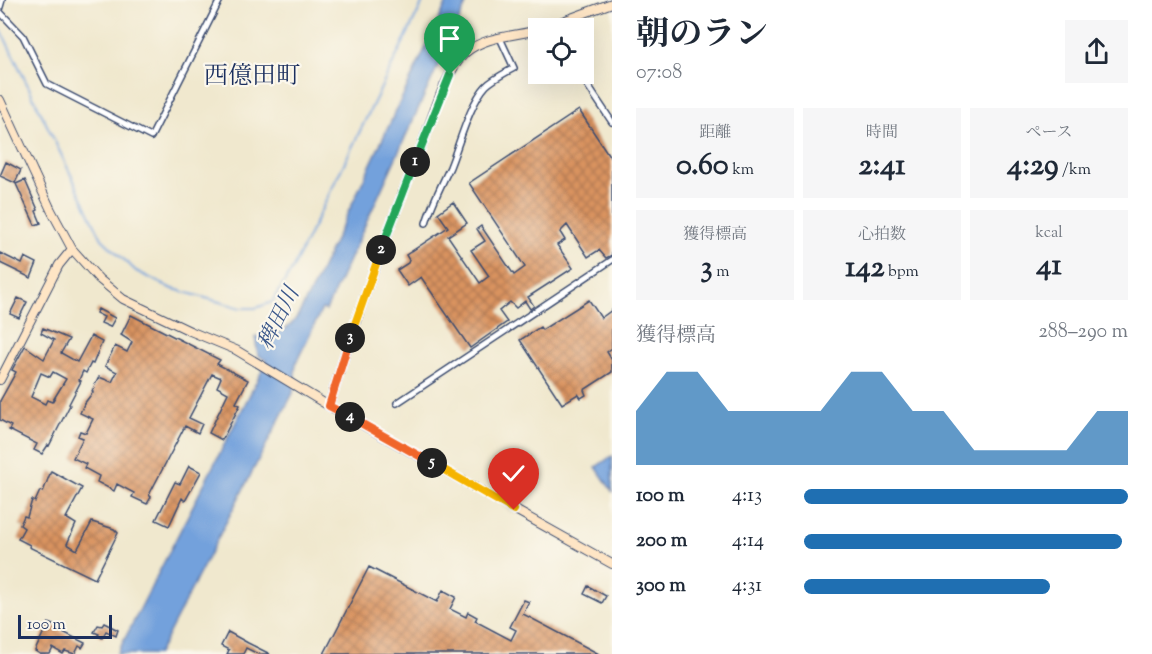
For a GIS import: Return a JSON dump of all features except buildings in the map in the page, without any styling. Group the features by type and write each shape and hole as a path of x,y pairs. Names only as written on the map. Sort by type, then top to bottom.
{"street":[{"path":"0,7 2,0"},
{"path":"0,12 23,36 47,84 151,137 220,0"},
{"path":"574,18 612,3"},
{"path":"329,406 365,291 450,75 464,54 473,48 500,38 528,32"},
{"path":"426,223 456,147 486,86 514,68 500,38"},
{"path":"449,66 450,75"},
{"path":"587,84 612,122"},
{"path":"0,100 51,210 72,249 99,279 123,298 190,331 236,350 329,406 612,564"},
{"path":"0,380 59,265 72,249"},
{"path":"397,402 612,260"}],"water":[{"path":"448,0 468,0 326,310 322,309 296,363 293,393 158,654 117,654 267,361 258,355 255,337 279,332 297,317"},
{"path":"612,456 612,491 596,467"}],"waterway":[{"name":"稗田川","path":"0,28 102,239 136,271 170,288 241,308 256,308 272,302 292,270 424,0"}],"district":[{"name":"西億田町","path":"252,77"}],"route":[{"path":"450,75 365,291 329,406 514,510"}]}
